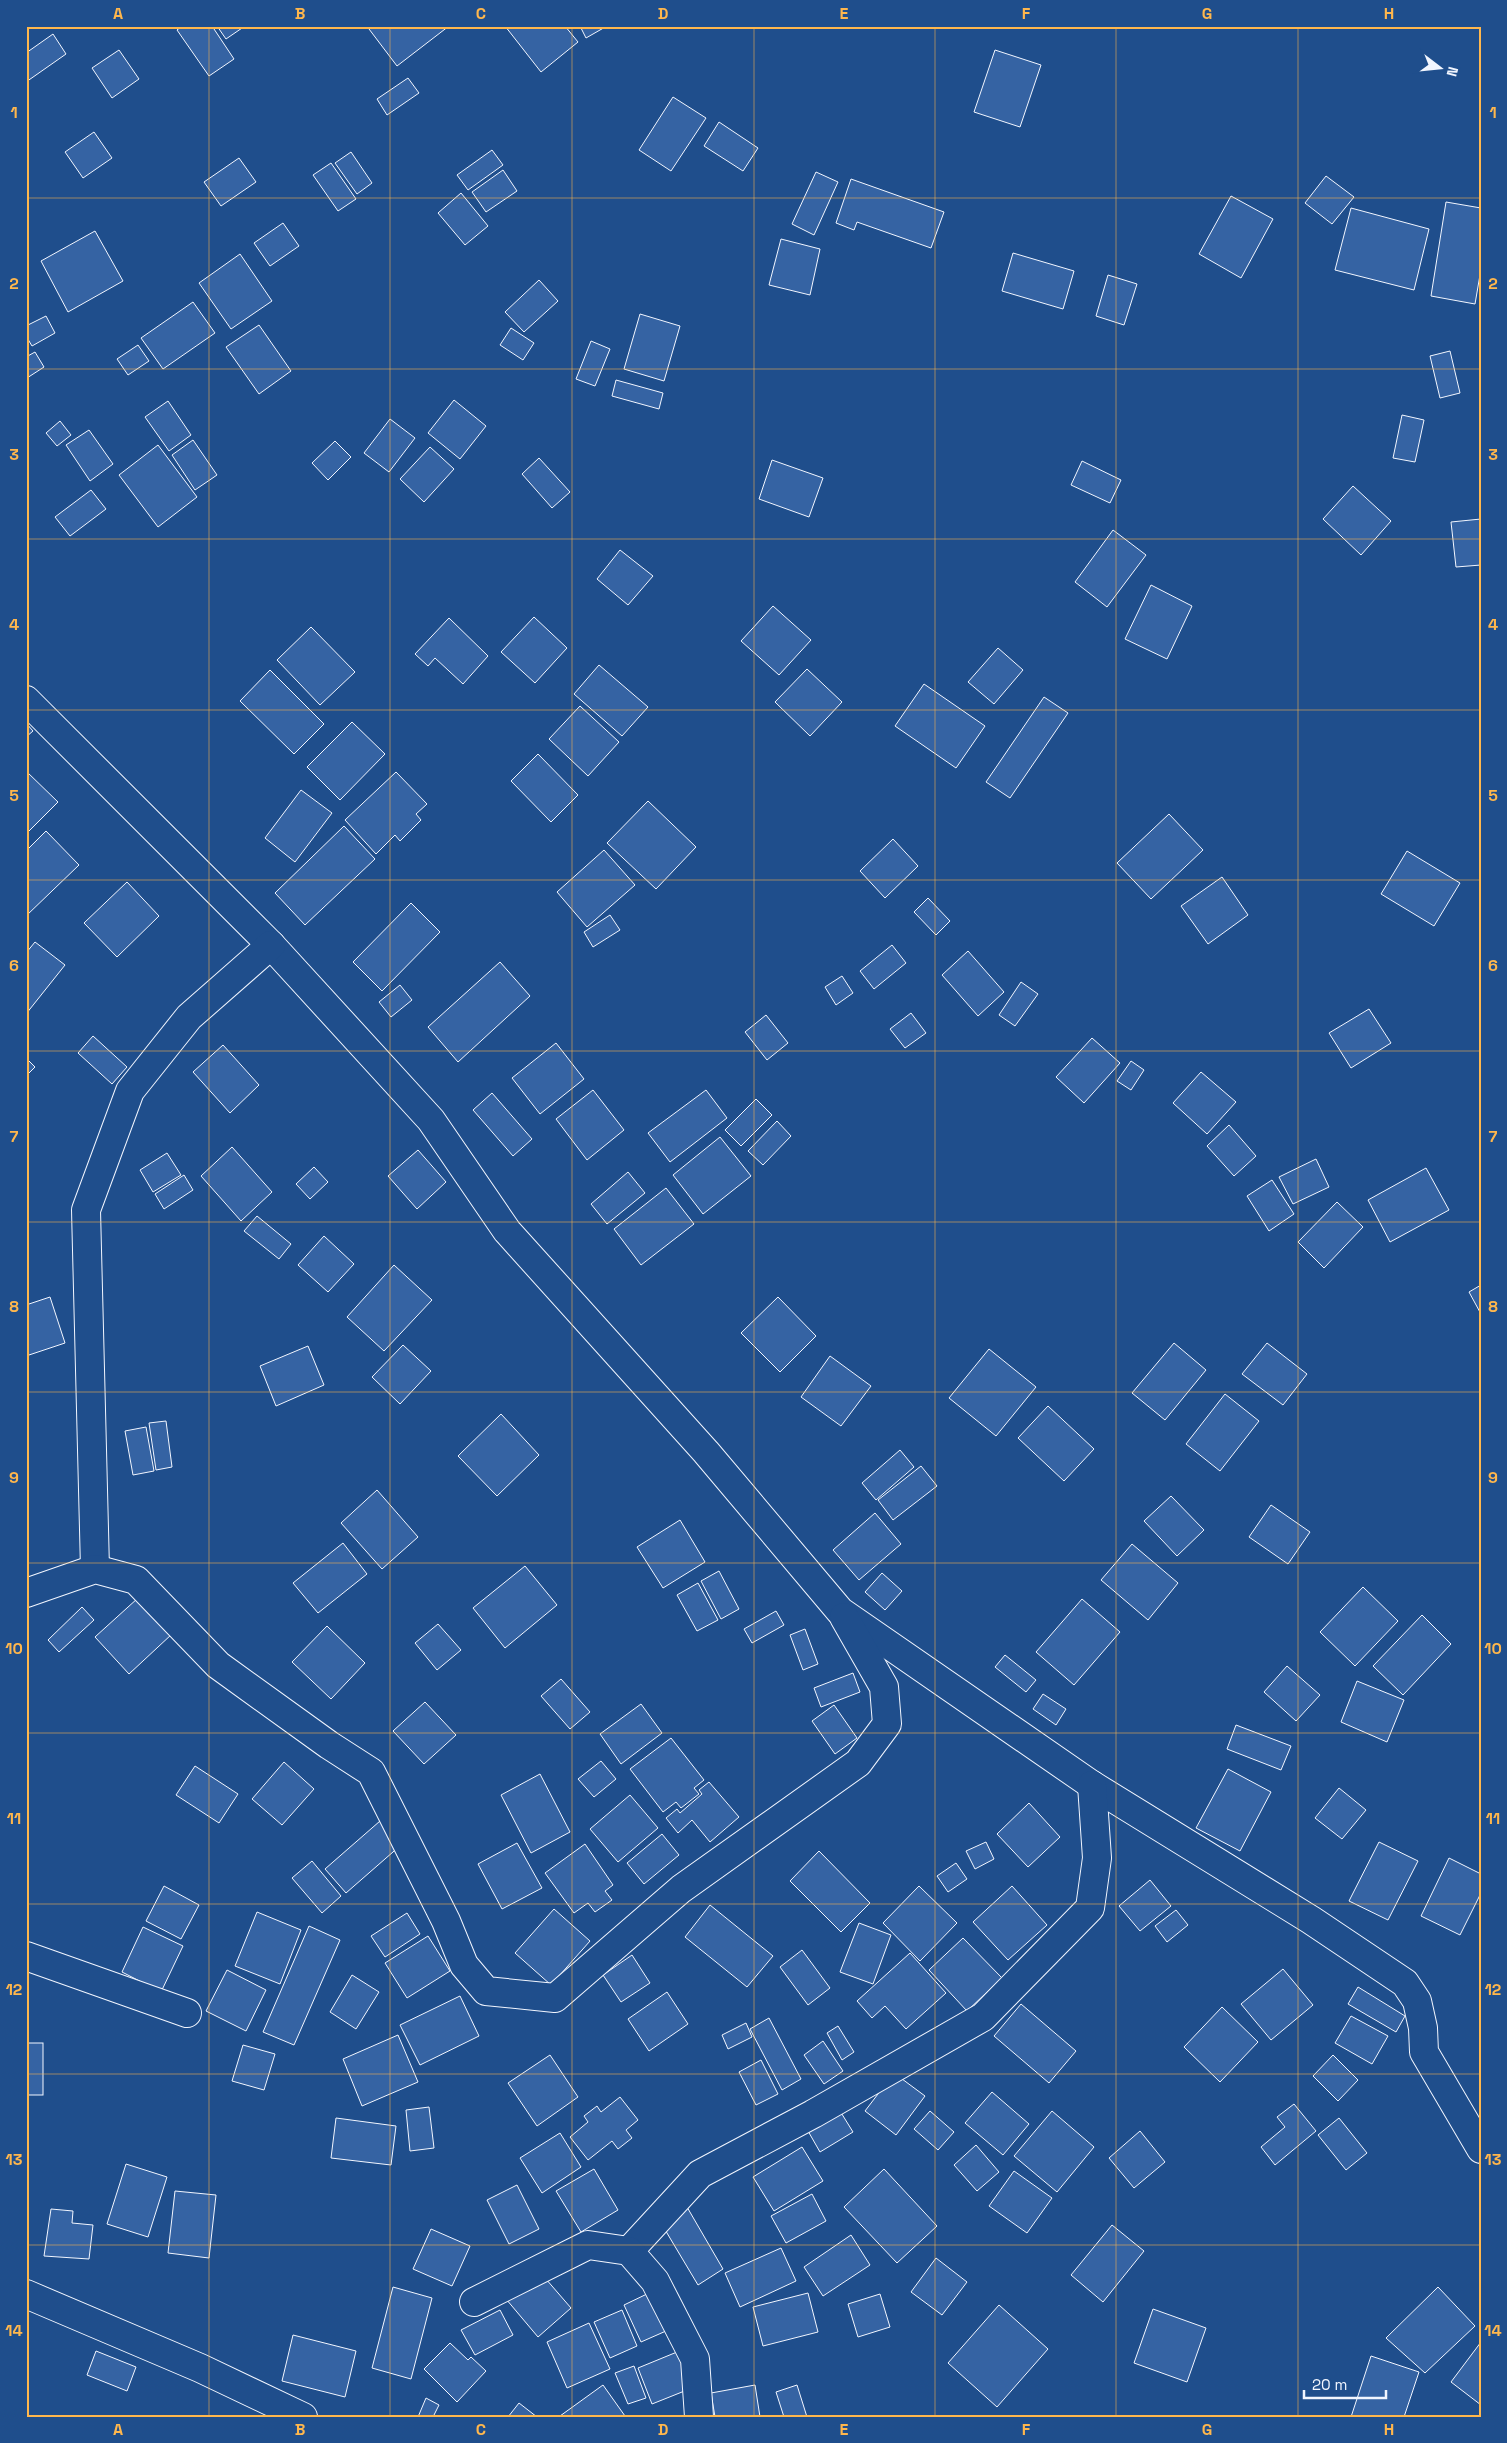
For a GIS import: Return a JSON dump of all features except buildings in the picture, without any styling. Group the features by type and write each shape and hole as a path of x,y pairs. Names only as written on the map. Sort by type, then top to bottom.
{"street":[{"path":"26,700 271,945 431,1120 507,1231 706,1452 840,1611 884,1687 887,1724 858,1763 681,1889 555,1998 486,1992 464,1965 446,1921 371,1772 329,1745 218,1665 136,1580 95,1569 26,1593"},
{"path":"95,1569 86,1210 130,1091 189,1017 271,945"},
{"path":"840,1611 1092,1786 1311,1920 1406,1983 1417,2001 1423,2028 1424,2052 1481,2149"},
{"path":"629,2251 700,2174 821,2109 983,2017 1090,1908 1097,1858 1092,1786"},
{"path":"26,1956 187,2013"},
{"path":"474,2302 588,2246 629,2251 655,2280 695,2360 699,2417"},
{"path":"26,2294 200,2368 303,2417"}]}
